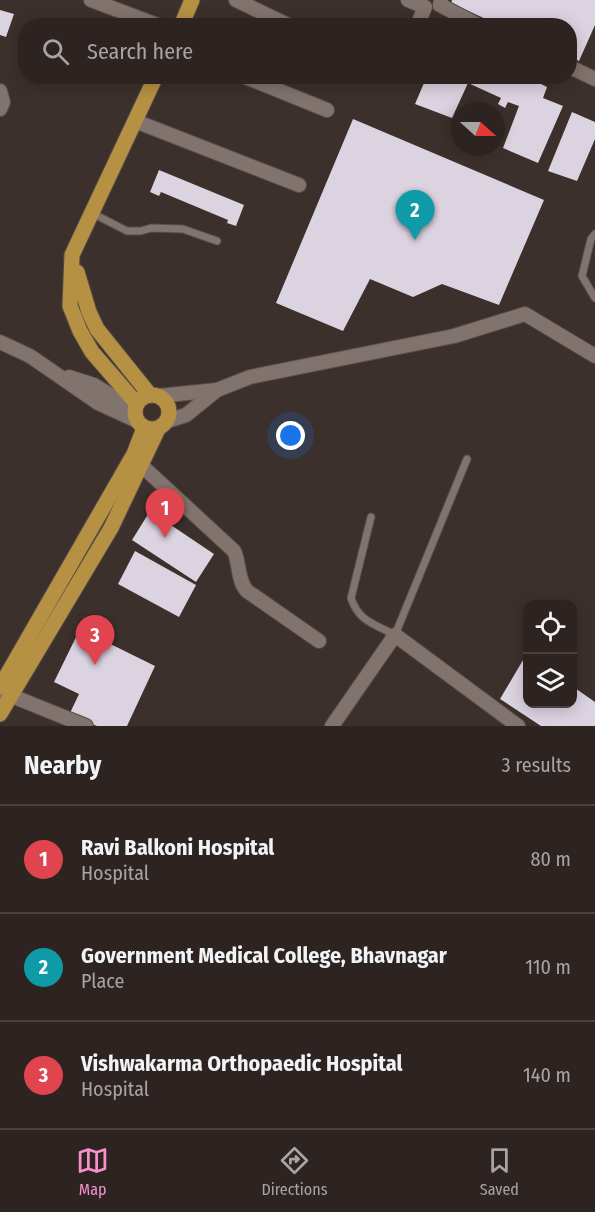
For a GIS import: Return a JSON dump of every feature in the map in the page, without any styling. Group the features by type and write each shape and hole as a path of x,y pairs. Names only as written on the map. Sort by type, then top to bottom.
{"main road":[{"path":"184,18 192,0"},
{"path":"148,413 92,352 70,306 72,255 152,84"},
{"path":"3,691 111,528 141,465 148,413"},
{"path":"0,714 3,691 134,454 148,413"}],"street":[{"path":"91,0 139,18"},
{"path":"236,0 273,18"},
{"path":"408,0 425,7 420,18"},
{"path":"441,0 440,5 465,18"},
{"path":"577,70 595,79"},
{"path":"263,84 327,110"},
{"path":"0,91 3,102 0,109"},
{"path":"135,121 299,185"},
{"path":"148,413 250,377 454,336 525,314 595,356"},
{"path":"0,342 30,356 98,403 148,413 186,415 217,390"},
{"path":"141,465 234,550 243,586 247,591 319,641"},
{"path":"332,726 396,635 518,726"},
{"path":"3,691 86,726"}],"lane":[{"path":"91,212 127,231 151,228 183,230 217,241"},
{"path":"595,234 591,239 582,276 595,298"},
{"path":"371,517 351,598 356,611 364,619 396,635 467,459"}],"building":[{"path":"452,0 595,0 595,25 579,61 577,60 577,18 484,18 451,3"},
{"path":"0,10 14,14 6,37 0,35"},
{"path":"424,84 468,84 459,102 451,102 451,118 415,104"},
{"path":"470,84 541,84 547,87 543,98 563,106 538,163 505,149 505,143 519,106 508,102 505,108 505,102 499,102 501,98"},
{"path":"572,112 595,122 595,139 577,181 548,171"},
{"path":"353,119 544,200 499,305 442,284 413,297 370,279 343,331 276,303"},
{"path":"159,170 244,205 236,226 227,223 228,220 161,192 159,196 150,192"},
{"path":"150,511 214,554 196,582 132,540"},
{"path":"135,551 196,585 179,617 118,584"},
{"path":"80,629 155,666 127,726 97,726 69,715 79,694 54,682"},
{"path":"523,660 523,708 577,708 577,689 595,702 595,726 541,726 500,699"}],"place":[{"name":"Government Medical College, Bhavnagar","path":"415,240"},
{"name":"Ravi Balkoni Hospital","path":"165,538"},
{"name":"Vishwakarma Orthopaedic Hospital","path":"95,665"}]}
